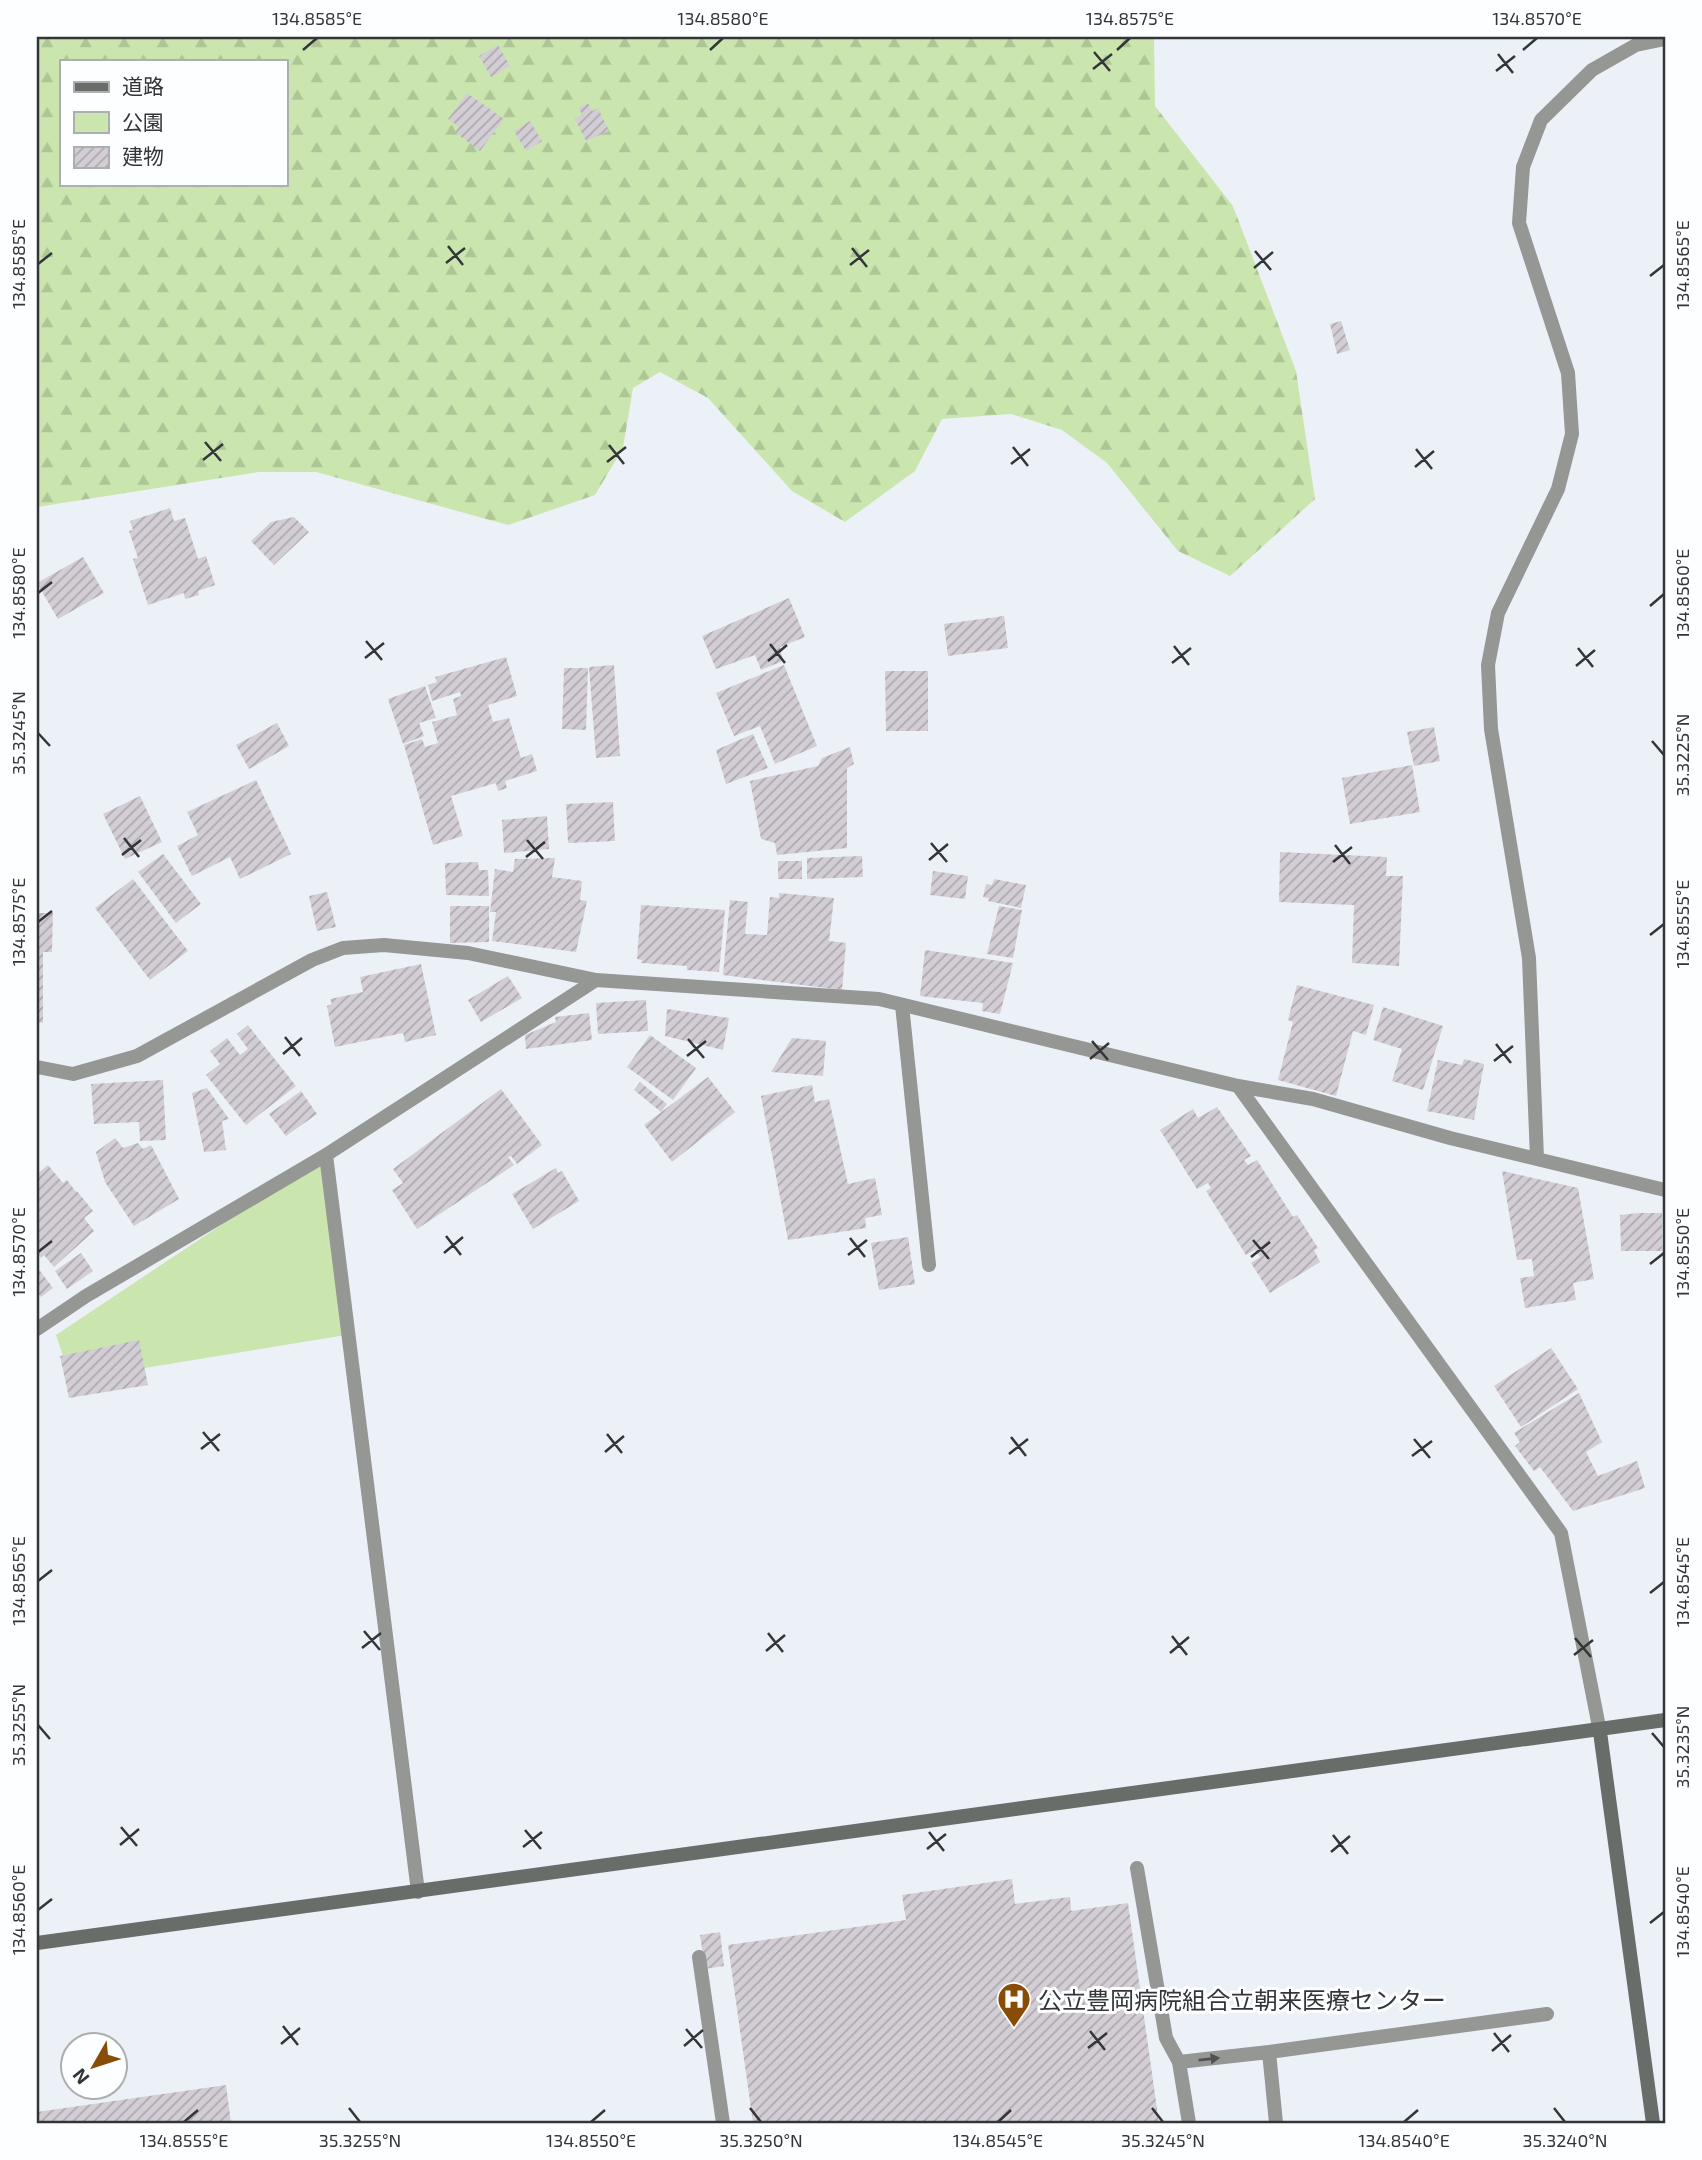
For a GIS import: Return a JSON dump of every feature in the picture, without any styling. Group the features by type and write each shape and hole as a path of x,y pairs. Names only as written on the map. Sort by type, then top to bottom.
{"street":[{"path":"1537,1158 1529,958 1491,729 1488,665 1498,613 1558,489 1572,434 1568,373 1519,223 1523,167 1541,120 1592,70 1636,45 1665,39"},
{"path":"37,1068 73,1074 137,1056 312,960 343,948 384,945 468,953 596,980 879,999 1238,1086 1313,1099 1450,1139 1665,1190"},
{"path":"37,1329 86,1296 326,1155 596,980"},
{"path":"902,1005 929,1265"},
{"path":"1238,1086 1561,1533 1600,1732 1653,2123"},
{"path":"326,1155 418,1892"},
{"path":"37,1943 1600,1732 1665,1720"},
{"path":"1136,1868 1167,2038 1179,2062 1189,2123"},
{"path":"699,1958 723,2123"},
{"path":"1179,2062 1546,2014"},
{"path":"1269,2052 1276,2123"}],"green space":[{"path":"37,37 1154,37 1155,106 1233,206 1296,371 1315,499 1230,576 1178,551 1107,463 1062,430 1011,414 942,419 915,471 845,522 792,491 708,398 660,372 633,388 623,448 595,495 508,525 316,472 259,472 37,507"},
{"path":"326,1155 346,1335 71,1380 56,1335"}],"building":[{"path":"498,45 510,66 491,77 479,56"},
{"path":"467,93 504,119 480,151 455,132 459,127 448,119"},
{"path":"588,103 592,111 598,108 609,131 586,141 575,119 582,115 579,108"},
{"path":"530,121 542,141 526,151 514,131"},
{"path":"1341,321 1350,350 1337,354 1330,324"},
{"path":"170,508 174,521 185,518 198,559 206,556 215,585 198,591 199,595 185,599 184,593 148,605 133,559 138,558 129,531 133,530 130,521"},
{"path":"294,517 309,532 274,565 251,541 271,522"},
{"path":"83,557 104,593 58,619 37,583"},
{"path":"789,598 805,637 780,647 783,661 761,670 755,655 716,669 702,636"},
{"path":"1004,616 1008,648 948,656 944,624"},
{"path":"506,657 517,696 488,705 493,722 509,718 521,758 532,754 537,771 505,781 507,788 498,791 496,783 451,796 463,836 433,845 404,745 422,739 425,747 438,743 432,722 457,715 453,699 461,696 460,692 432,701 428,685 437,682 435,677"},
{"path":"614,665 620,756 596,758 589,667"},
{"path":"784,665 817,746 775,764 760,726 734,736 716,693"},
{"path":"564,668 588,668 586,730 562,729"},
{"path":"885,671 928,671 928,731 886,731"},
{"path":"425,686 436,718 419,723 424,736 403,744 388,699"},
{"path":"277,723 289,746 249,769 236,745"},
{"path":"1434,727 1440,761 1414,766 1407,732"},
{"path":"753,734 768,768 726,784 716,750"},
{"path":"850,747 854,764 847,768 847,848 777,855 775,843 761,839 750,781 818,766 822,758"},
{"path":"1412,765 1420,812 1350,824 1342,778"},
{"path":"256,780 291,854 240,879 230,857 192,876 177,846 198,835 187,812"},
{"path":"140,796 162,842 125,859 103,814"},
{"path":"613,802 615,841 568,843 566,804"},
{"path":"547,816 549,849 504,853 502,820"},
{"path":"1280,852 1387,857 1386,876 1403,876 1399,966 1352,963 1354,905 1279,902"},
{"path":"163,854 201,904 176,923 138,872"},
{"path":"862,856 863,877 807,879 807,858"},
{"path":"555,858 552,877 582,881 580,900 587,901 576,952 492,941 496,912 490,912 495,869 513,872 515,859"},
{"path":"778,861 802,861 802,879 778,879"},
{"path":"478,862 479,870 488,870 489,896 446,895 445,863"},
{"path":"933,871 968,876 965,899 930,895"},
{"path":"133,879 188,951 150,980 95,908"},
{"path":"994,879 1026,885 1021,908 988,901 989,898 983,897 986,884 992,885"},
{"path":"327,892 336,927 317,931 309,896"},
{"path":"779,893 834,898 829,941 846,943 842,990 723,975 730,900 748,902 745,934 767,935 770,897 779,898"},
{"path":"641,905 725,910 719,972 687,970 687,966 641,963 642,960 637,959"},
{"path":"450,906 489,906 489,942 450,943"},
{"path":"999,906 1022,910 1013,958 987,954"},
{"path":"37,913 53,913 52,952 43,952 43,1023 37,1022"},
{"path":"925,950 1013,963 1000,1014 982,1011 983,1003 920,996"},
{"path":"421,964 436,1035 405,1042 403,1033 335,1047 327,1006 332,1004 330,999 363,992 360,977"},
{"path":"508,976 522,998 481,1022 468,1000"},
{"path":"1297,985 1374,1005 1366,1035 1353,1031 1336,1096 1278,1080 1293,1022 1288,1020"},
{"path":"646,1000 648,1031 598,1034 596,1003"},
{"path":"1383,1007 1443,1026 1423,1090 1392,1081 1402,1049 1373,1040"},
{"path":"667,1009 729,1018 723,1050 665,1036"},
{"path":"589,1013 592,1040 526,1049 525,1035 556,1022 555,1017"},
{"path":"248,1025 296,1086 246,1125 206,1075 220,1064 210,1051 227,1038 240,1055 248,1049 237,1034"},
{"path":"650,1035 696,1068 673,1100 627,1067"},
{"path":"792,1038 826,1041 823,1076 771,1072"},
{"path":"1464,1059 1484,1064 1474,1120 1427,1111 1438,1060 1462,1065"},
{"path":"708,1077 735,1112 672,1162 644,1125"},
{"path":"163,1080 166,1140 140,1141 139,1122 94,1124 91,1084"},
{"path":"640,1082 667,1104 661,1112 634,1090"},
{"path":"812,1085 815,1102 829,1099 848,1184 875,1178 882,1215 865,1218 866,1228 788,1240 761,1096"},
{"path":"207,1088 229,1119 222,1121 226,1150 204,1152 192,1093"},
{"path":"501,1089 542,1145 517,1164 511,1156 508,1157 514,1165 417,1229 392,1190 403,1183 393,1169"},
{"path":"301,1091 317,1114 286,1136 269,1114"},
{"path":"1217,1107 1251,1156 1244,1160 1248,1165 1257,1160 1293,1217 1297,1215 1318,1248 1314,1250 1320,1262 1270,1293 1251,1263 1260,1257 1255,1250 1246,1255 1206,1191 1211,1188 1208,1183 1197,1189 1160,1130 1193,1109 1198,1118"},
{"path":"115,1138 123,1148 138,1143 143,1149 151,1145 179,1199 134,1226 105,1182 96,1152"},
{"path":"48,1165 63,1183 67,1180 93,1211 84,1218 94,1231 54,1267 44,1255 41,1258 37,1252 37,1174"},
{"path":"556,1168 558,1173 562,1171 579,1201 533,1229 512,1194"},
{"path":"1502,1171 1578,1188 1594,1279 1573,1283 1576,1300 1525,1308 1520,1278 1534,1276 1532,1259 1517,1260"},
{"path":"1662,1213 1662,1251 1621,1251 1620,1215"},
{"path":"908,1237 915,1284 879,1290 871,1243"},
{"path":"81,1253 93,1271 67,1289 55,1271"},
{"path":"37,1267 53,1288 41,1297 37,1292"},
{"path":"139,1340 148,1385 69,1398 60,1356"},
{"path":"1551,1348 1578,1389 1521,1427 1494,1386"},
{"path":"1579,1393 1602,1442 1586,1452 1598,1476 1637,1461 1645,1488 1573,1511 1540,1467 1534,1471 1515,1446 1520,1442 1514,1433"},
{"path":"1012,1879 1015,1904 1070,1897 1071,1911 1128,1903 1159,2123 753,2123 728,1945 906,1920 902,1895"},
{"path":"720,1932 724,1966 705,1969 700,1935"},
{"path":"226,2085 231,2123 37,2123 37,2112"}],"place":[{"name":"公立豊岡病院組合立朝来医療センター","path":"1014,2029"}]}
